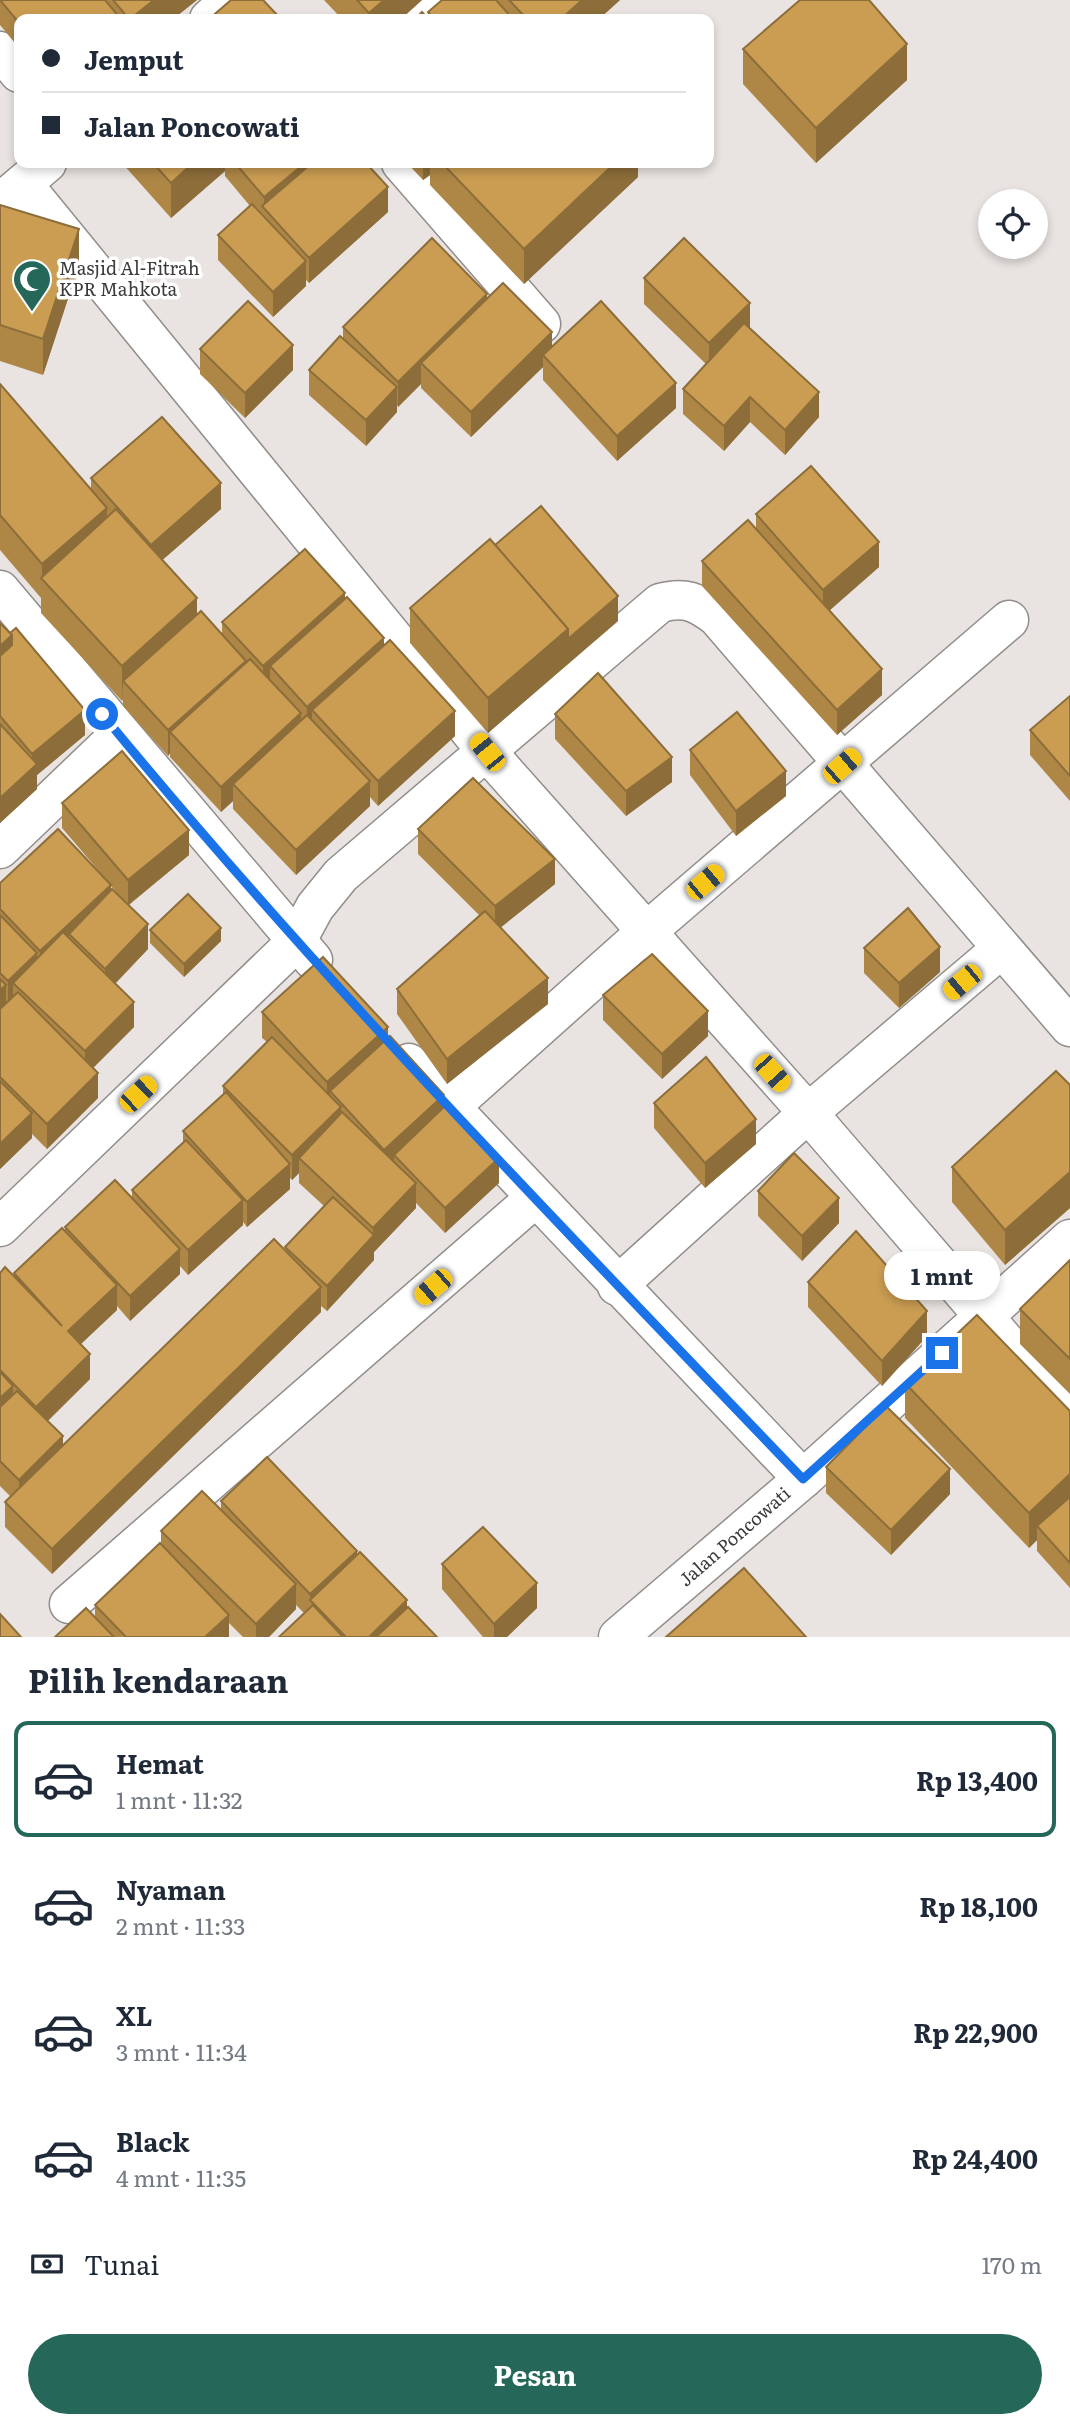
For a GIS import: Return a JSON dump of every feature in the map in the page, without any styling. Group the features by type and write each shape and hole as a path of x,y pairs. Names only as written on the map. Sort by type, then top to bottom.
{"street":[{"path":"215,14 230,0"},
{"path":"420,14 436,0"},
{"path":"0,51 14,67"},
{"path":"405,168 541,324"},
{"path":"23,183 487,752 808,1113 981,1317 1070,1416"},
{"path":"0,590 119,735 341,991"},
{"path":"0,1227 296,942 315,907 341,875 660,603 678,598 696,601 717,617 842,766 1070,1027"},
{"path":"450,1107 646,932 1009,620"},
{"path":"0,849 119,735"},
{"path":"617,1286 808,1113 1001,950"},
{"path":"386,1039 534,1199 803,1479"},
{"path":"69,1604 534,1199"},
{"name":"Jalan Poncowati","path":"618,1637 803,1479 1070,1239"}],"building":[{"path":"0,0 105,0 117,14 14,14 14,17"},
{"path":"113,0 154,0 136,14 125,14"},
{"path":"231,0 263,0 276,14 215,14"},
{"path":"357,0 384,0 369,13"},
{"path":"442,0 496,0 509,14 430,14 428,12"},
{"path":"509,0 582,0 567,14 522,14"},
{"path":"800,0 869,0 907,44 816,128 743,49"},
{"path":"158,168 188,168 171,183"},
{"path":"239,168 299,168 264,197"},
{"path":"306,168 371,168 388,187 309,258 262,206"},
{"path":"447,168 610,168 524,249"},
{"path":"252,204 306,261 273,292 218,235"},
{"name":"Masjid Al-Fitrah KPR Mahkota","path":"0,205 79,229 43,339 0,325"},
{"path":"432,238 487,294 398,382 343,327"},
{"path":"684,238 750,303 709,343 644,278"},
{"path":"503,283 552,332 471,412 421,363"},
{"path":"248,301 293,345 245,393 200,349"},
{"path":"601,301 676,383 617,436 543,355"},
{"path":"744,323 819,392 785,430 750,397 724,426 683,389"},
{"path":"340,336 397,387 366,420 309,370"},
{"path":"0,384 107,508 42,564 0,515"},
{"path":"162,417 221,483 151,545 91,478"},
{"path":"811,466 879,542 823,590 756,514"},
{"path":"541,506 618,596 568,639 568,629 495,545"},
{"path":"116,509 197,598 122,666 41,578"},
{"path":"748,520 882,669 837,710 702,561"},
{"path":"490,539 568,629 488,698 410,608"},
{"path":"305,549 345,593 263,666 222,622"},
{"path":"347,597 384,638 307,707 270,666"},
{"path":"201,611 246,661 168,730 123,681"},
{"path":"0,623 12,635 0,646"},
{"path":"16,628 85,710 32,754 0,716 0,656 12,645 10,633"},
{"path":"390,640 455,711 378,781 312,710"},
{"path":"250,659 301,713 221,787 170,732"},
{"path":"598,673 672,757 626,791 555,714"},
{"path":"1070,696 1070,776 1030,730"},
{"path":"737,712 786,771 736,811 690,750"},
{"path":"307,715 370,781 296,850 233,784"},
{"path":"0,724 37,764 0,798"},
{"path":"122,751 189,830 128,880 62,803"},
{"path":"473,778 555,859 495,906 418,829"},
{"path":"58,829 111,885 40,951 0,909 0,883"},
{"path":"112,889 148,924 105,969 69,934"},
{"path":"188,894 221,928 184,964 150,930"},
{"path":"908,908 940,947 899,983 864,948"},
{"path":"485,911 548,978 447,1059 397,989"},
{"path":"0,915 37,953 8,981 0,973"},
{"path":"63,932 134,1002 85,1051 13,983"},
{"path":"652,954 708,1011 662,1054 603,995"},
{"path":"323,957 388,1027 327,1082 262,1012"},
{"path":"0,979 6,985 0,990"},
{"path":"18,992 98,1073 47,1124 0,1077 0,1009"},
{"path":"390,1036 444,1095 384,1150 330,1091"},
{"path":"272,1037 341,1107 292,1155 223,1086"},
{"path":"706,1057 756,1119 705,1163 654,1103"},
{"path":"1056,1071 1070,1085 1070,1172 1005,1230 952,1167"},
{"path":"0,1081 32,1113 0,1144"},
{"path":"226,1092 290,1164 247,1202 183,1131"},
{"path":"447,1104 499,1158 445,1208 394,1155"},
{"path":"342,1112 416,1183 373,1228 299,1158"},
{"path":"186,1140 243,1200 188,1250 132,1190"},
{"path":"794,1153 839,1198 802,1236 758,1191"},
{"path":"115,1180 180,1249 130,1296 65,1227"},
{"path":"333,1197 374,1235 327,1286 285,1247"},
{"path":"62,1228 117,1285 68,1331 90,1354 36,1407 0,1370 0,1273 5,1267 62,1326 14,1273"},
{"path":"856,1231 927,1311 882,1361 808,1282"},
{"path":"274,1239 321,1287 52,1549 5,1502"},
{"path":"1070,1260 1070,1359 1020,1309"},
{"path":"977,1315 1070,1411 1070,1474 1029,1513 905,1383"},
{"path":"0,1372 13,1386 0,1398"},
{"path":"17,1391 63,1436 19,1480 0,1461 0,1407"},
{"path":"886,1406 950,1469 891,1530 826,1467"},
{"path":"267,1457 357,1551 310,1594 221,1501"},
{"path":"202,1491 296,1584 256,1624 161,1531"},
{"path":"1070,1497 1070,1563 1037,1526"},
{"path":"483,1527 537,1583 494,1624 442,1564"},
{"path":"160,1543 229,1615 205,1637 126,1637 95,1605"},
{"path":"360,1552 407,1600 369,1637 346,1637 310,1600"},
{"path":"744,1568 806,1637 666,1637"},
{"path":"313,1605 343,1637 279,1637"},
{"path":"408,1607 437,1637 376,1637"},
{"path":"86,1608 114,1637 55,1637"},
{"path":"0,1614 21,1637 0,1637"}],"place":[{"name":"Masjid Al-Fitrah KPR Mahkota","path":"32,313"}],"route":[{"path":"102,714 296,942 534,1199 803,1479 942,1353"}]}
